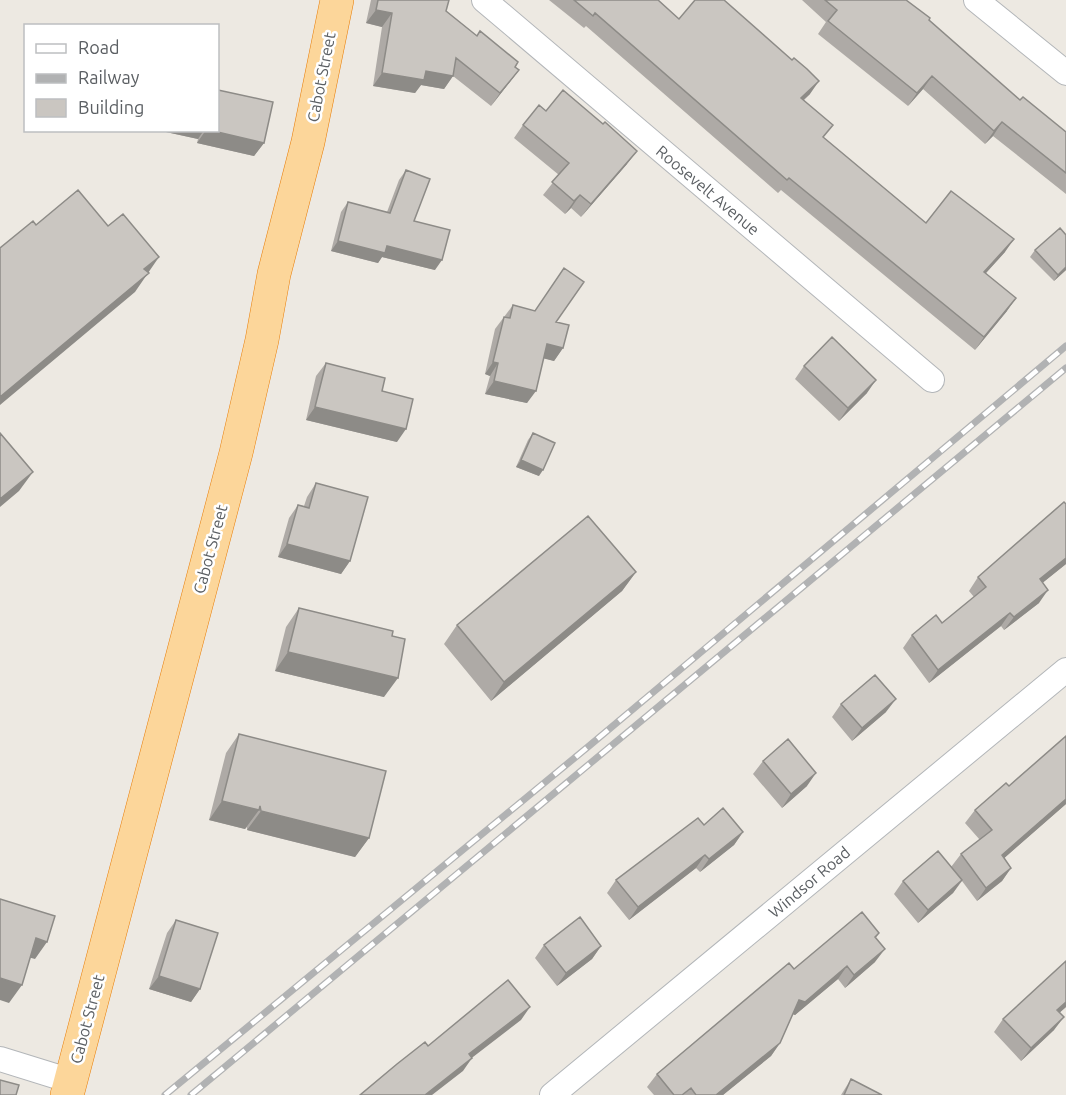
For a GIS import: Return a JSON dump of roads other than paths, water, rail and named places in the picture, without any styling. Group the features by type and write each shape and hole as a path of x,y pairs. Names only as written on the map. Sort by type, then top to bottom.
{"highway":[{"name":"Cabot Street","path":"69,1088 236,453 274,274 308,142 337,0"}],"street":[{"name":"Roosevelt Avenue","path":"484,0 932,380"},
{"path":"976,0 1066,73"},
{"name":"Windsor Road","path":"553,1095 1066,669"},
{"path":"0,1059 69,1088"}],"railway":[{"path":"165,1095 589,746 1066,346"},
{"path":"191,1095 1066,368"}]}
